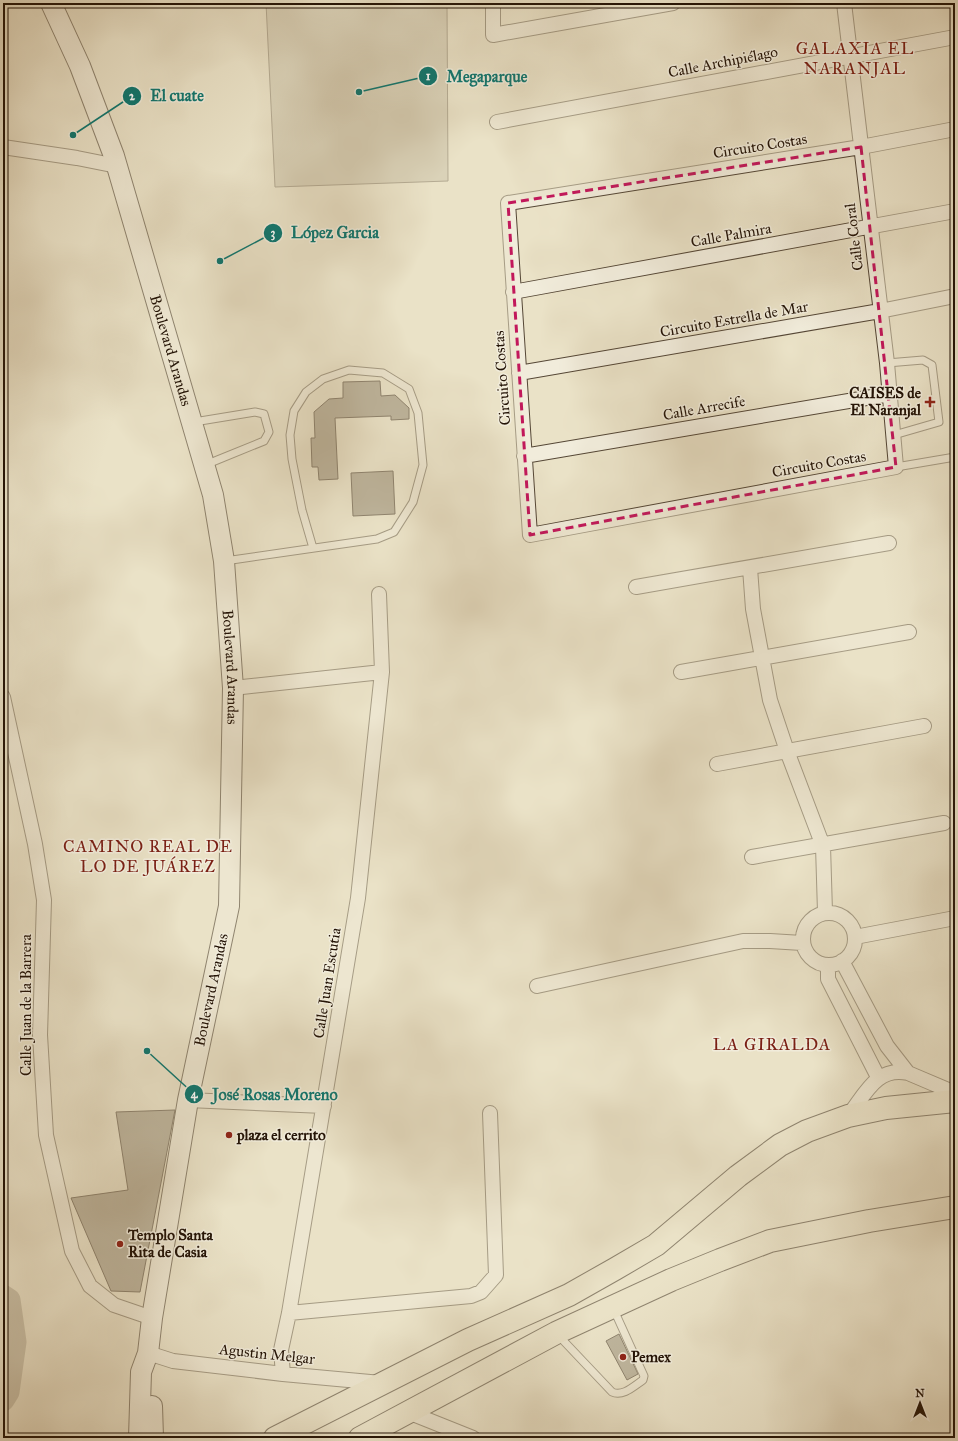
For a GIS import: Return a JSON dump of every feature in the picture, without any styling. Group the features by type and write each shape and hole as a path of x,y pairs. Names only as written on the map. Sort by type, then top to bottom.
{"main road":[{"name":"Boulevard Arandas","path":"51,3 80,66 117,166 213,495 224,561 233,688 229,906 188,1100 152,1318 148,1352 141,1372 139,1438"},
{"path":"275,1438 468,1340 568,1294 615,1269 656,1245 738,1176 780,1145 807,1131 848,1116 886,1108 955,1101"},
{"path":"360,1438 556,1334 713,1262 770,1241 869,1221 955,1207"},
{"name":"Boulevard Arandas","path":"148,1352 151,1374 153,1438"}],"street":[{"path":"493,3 493,35 672,3"},
{"name":"Calle Coral","path":"844,3 887,363 896,467"},
{"name":"Calle Archipiélago","path":"497,122 955,37"},
{"path":"861,147 955,129"},
{"path":"4,144 117,166"},
{"name":"Circuito Costas","path":"861,147 508,203 530,535 896,467"},
{"name":"Calle Palmira","path":"513,292 955,211"},
{"name":"Circuito Estrella de Mar","path":"519,373 880,311 955,296"},
{"name":"Calle Arrecife","path":"524,456 890,394"},
{"path":"636,587 889,543"},
{"path":"750,568 753,609 770,700 787,751 823,846 825,912"},
{"name":"Calle Juan Escutia","path":"282,1374 281,1350 289,1313 358,898 382,672 379,594"},
{"path":"681,672 909,632"},
{"path":"233,688 382,672"},
{"name":"Calle Juan de la Barrera","path":"3,697 35,844 44,900 40,1035 46,1135 72,1251 90,1286 114,1305 152,1318"},
{"path":"717,764 924,726"},
{"path":"752,857 823,846 944,823"},
{"path":"825,912 844,917 852,926 856,937 850,956 842,961 828,966 816,963 807,955 802,943 804,930 810,920 825,912"},
{"path":"856,937 955,918"},
{"path":"537,986 743,941 802,943"},
{"path":"842,961 887,1046 908,1073"},
{"path":"828,966 828,979 878,1077"},
{"path":"848,1116 878,1077 892,1072 901,1071 908,1073 955,1093"},
{"path":"188,1100 324,1106"},
{"path":"289,1313 471,1296 481,1292 496,1275 490,1113"},
{"name":"Agustin Melgar","path":"148,1352 173,1361 282,1374 383,1383"},
{"path":"408,1412 473,1438"}],"lane":[{"path":"887,363 923,360 932,365 939,422 894,435"},
{"path":"224,561 377,539 394,532 413,502 423,465 418,413 409,389 383,373 349,370 323,379 306,392 294,411 290,435 292,459 302,510 313,548"},
{"path":"192,422 255,412 264,414 269,432 264,441 204,466"},
{"path":"896,467 955,457"},
{"path":"556,1334 612,1392 622,1394 643,1380 644,1376 612,1307"}],"highlighted area":[{"path":"861,147 896,467 530,535 508,203"}],"shaded area":[{"path":"266,3 447,3 448,181 275,187"}],"building":[{"path":"380,381 381,396 395,395 409,408 409,419 391,420 391,416 335,418 338,479 319,480 318,467 312,467 311,438 315,438 314,412 329,399 343,398 343,382"},
{"path":"393,471 395,514 353,516 351,473"},
{"name":"Templo Santa Rita de Casia","path":"175,1110 140,1292 111,1291 71,1198 128,1190 116,1112"},
{"name":"Pemex","path":"619,1334 638,1374 627,1380 606,1341"}],"waterway":[{"path":"3,1296 9,1300 15,1342 8,1392 3,1400"}],"place":[{"name":"Megaparque","path":"359,92"},
{"name":"El cuate","path":"73,135"},
{"name":"López Garcia","path":"220,261"},
{"name":"CAISES de El Naranjal","path":"930,402"},
{"name":"José Rosas Moreno","path":"147,1051"},
{"name":"plaza el cerrito","path":"229,1135"},
{"name":"Templo Santa Rita de Casia","path":"120,1244"},
{"name":"Pemex","path":"623,1357"}],"district":[{"name":"GALAXIA EL NARANJAL","path":"855,58"},
{"name":"CAMINO REAL DE LO DE JUÁREZ","path":"148,856"},
{"name":"LA GIRALDA","path":"772,1044"}]}
